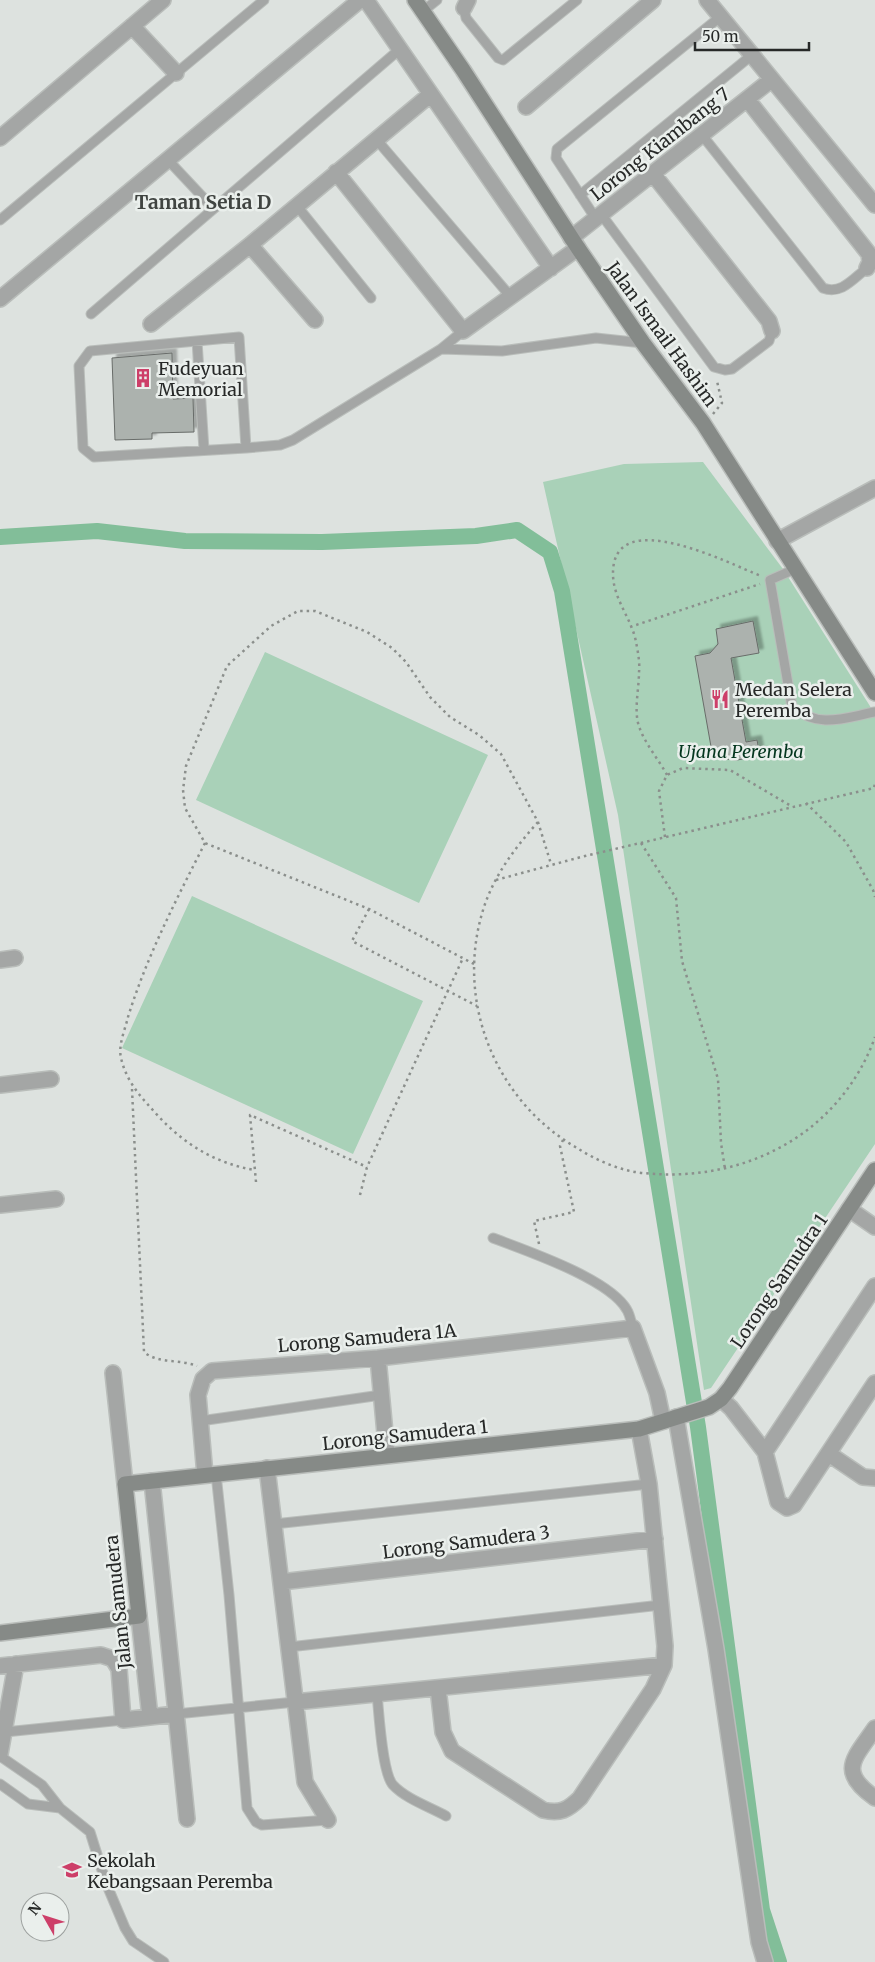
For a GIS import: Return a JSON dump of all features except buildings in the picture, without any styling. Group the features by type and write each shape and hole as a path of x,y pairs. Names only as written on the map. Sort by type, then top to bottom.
{"street":[{"path":"0,138 163,0"},
{"path":"0,299 360,0"},
{"path":"366,0 551,268"},
{"path":"526,107 653,0"},
{"path":"706,0 875,205"},
{"name":"Jalan Ismail Hashim","path":"418,6 463,70 575,243 643,343 704,423 875,693"},
{"path":"132,26 176,73"},
{"name":"Lorong Kiambang 7","path":"463,331 551,268 599,216 772,80"},
{"path":"151,324 250,245 431,94"},
{"path":"747,99 869,254 870,262 867,268"},
{"path":"336,172 463,331"},
{"path":"653,174 769,321 772,330"},
{"path":"250,245 315,320"},
{"path":"777,541 875,488"},
{"path":"0,1085 51,1079"},
{"name":"Lorong Samudra 1","path":"715,1403 875,1170"},
{"path":"0,1205 56,1199"},
{"path":"849,1209 875,1226"},
{"path":"765,1452 875,1286"},
{"path":"633,1328 657,1393 675,1417 716,1649 759,1942 766,1962"},
{"name":"Lorong Samudera 1A","path":"203,1379 212,1371 378,1358 633,1328"},
{"path":"378,1358 387,1455"},
{"path":"113,1373 125,1484"},
{"path":"203,1379 198,1395 200,1421 210,1474"},
{"path":"715,1403 731,1408 765,1452 778,1502 787,1508 794,1505 875,1383"},
{"name":"Lorong Samudera 1","path":"125,1484 639,1429 715,1403"},
{"path":"438,1688 443,1732 452,1751 543,1810 554,1813 571,1807 580,1798 653,1689 666,1656 649,1484 639,1429"},
{"path":"829,1454 863,1478 875,1478"},
{"path":"267,1468 305,1782 328,1820"},
{"path":"152,1481 187,1819"},
{"name":"Jalan Samudera","path":"125,1484 150,1717"},
{"name":"Lorong Samudera 3","path":"281,1582 655,1539"},
{"path":"0,1633 139,1616"},
{"path":"0,1666 101,1655 113,1659 119,1669 123,1720 176,1714"},
{"path":"0,1755 16,1664"},
{"path":"295,1702 664,1665"},
{"path":"875,1728 854,1760 852,1767 854,1780 875,1798"}],"lane":[{"path":"0,220 264,0"},
{"path":"418,6 437,0"},
{"path":"466,4 466,18 498,58 503,60 577,0"},
{"path":"720,17 557,150 556,158 580,195 599,216 708,361 720,370 732,369 769,340 772,330"},
{"path":"91,314 400,49"},
{"path":"580,195 752,55"},
{"path":"702,135 823,288 831,292 839,290 867,268"},
{"path":"376,139 511,297"},
{"path":"168,160 213,208"},
{"path":"297,206 371,298"},
{"path":"246,448 239,337 90,351 79,366 84,448 94,457 246,448 280,445 293,440 441,350 463,331"},
{"path":"441,350 502,351 596,338 643,343"},
{"path":"197,341 204,450"},
{"path":"795,568 770,580 792,707 804,717 817,721 829,721 875,712"},
{"path":"493,1238 600,1284 616,1296 626,1309 633,1328"},
{"path":"200,1421 380,1395"},
{"path":"210,1474 230,1595 247,1808 256,1822 262,1825 328,1820"},
{"path":"274,1524 649,1484"},
{"path":"289,1647 661,1605"},
{"path":"376,1694 386,1769 391,1784 401,1792 446,1816"},
{"path":"176,1714 295,1702"},
{"path":"5,1732 123,1720"},
{"path":"0,1755 42,1785 60,1808 90,1832 106,1883 125,1928 133,1941 164,1962"},
{"path":"0,1784 28,1804 60,1808"}],"path":[{"path":"704,423 722,403 717,380 720,370"},
{"path":"667,775 640,729 637,716 640,670 635,640 621,608 613,574 617,555 626,545 641,539 667,541 770,580"},
{"path":"630,628 770,580"},
{"path":"474,964 369,908 205,843 185,808 183,790 186,766 227,666 271,626 298,611 315,611 367,632 392,648 406,662 430,697 450,717 479,735 501,754 538,822 551,864"},
{"path":"665,837 658,791 667,775 683,768 730,770 792,807"},
{"path":"495,880 581,856 874,788 875,784"},
{"path":"806,803 846,842 875,897"},
{"path":"538,822 514,849 495,880 479,926 474,964 477,1006 485,1038 498,1068 516,1095 532,1114 563,1140 588,1155 614,1166 642,1173 688,1174 725,1169 761,1158 786,1144 824,1116 849,1088 868,1055 875,1037"},
{"path":"203,1379 197,1366 180,1361 159,1360 144,1352 132,1088 120,1056 123,1036 141,975 205,843"},
{"path":"641,843 676,898 682,961 718,1079 721,1143 725,1169"},
{"path":"369,908 352,941 477,1006"},
{"path":"360,1195 367,1167 463,958"},
{"path":"132,1088 171,1129 202,1153 231,1166 254,1170"},
{"path":"256,1182 250,1115 367,1167"},
{"path":"542,1258 534,1221 574,1212 560,1146 563,1140"}],"green space":[{"name":"Ujana Peremba","path":"703,462 783,569 875,714 875,1144 711,1388 704,1390 618,815 543,482 624,464"},
{"path":"265,652 488,755 419,903 196,800"},
{"path":"192,896 423,1001 353,1154 122,1048"}],"waterway":[{"path":"0,537 97,531 185,541 322,542 476,536 517,530 550,552 562,591 698,1427 762,1910 779,1962"}],"place":[{"name":"Fudeyuan Memorial","path":"143,378"},
{"name":"Medan Selera Peremba","path":"720,699"},
{"name":"Sekolah Kebangsaan Peremba","path":"72,1870"}],"district":[{"name":"Taman Setia D","path":"203,202"}]}
